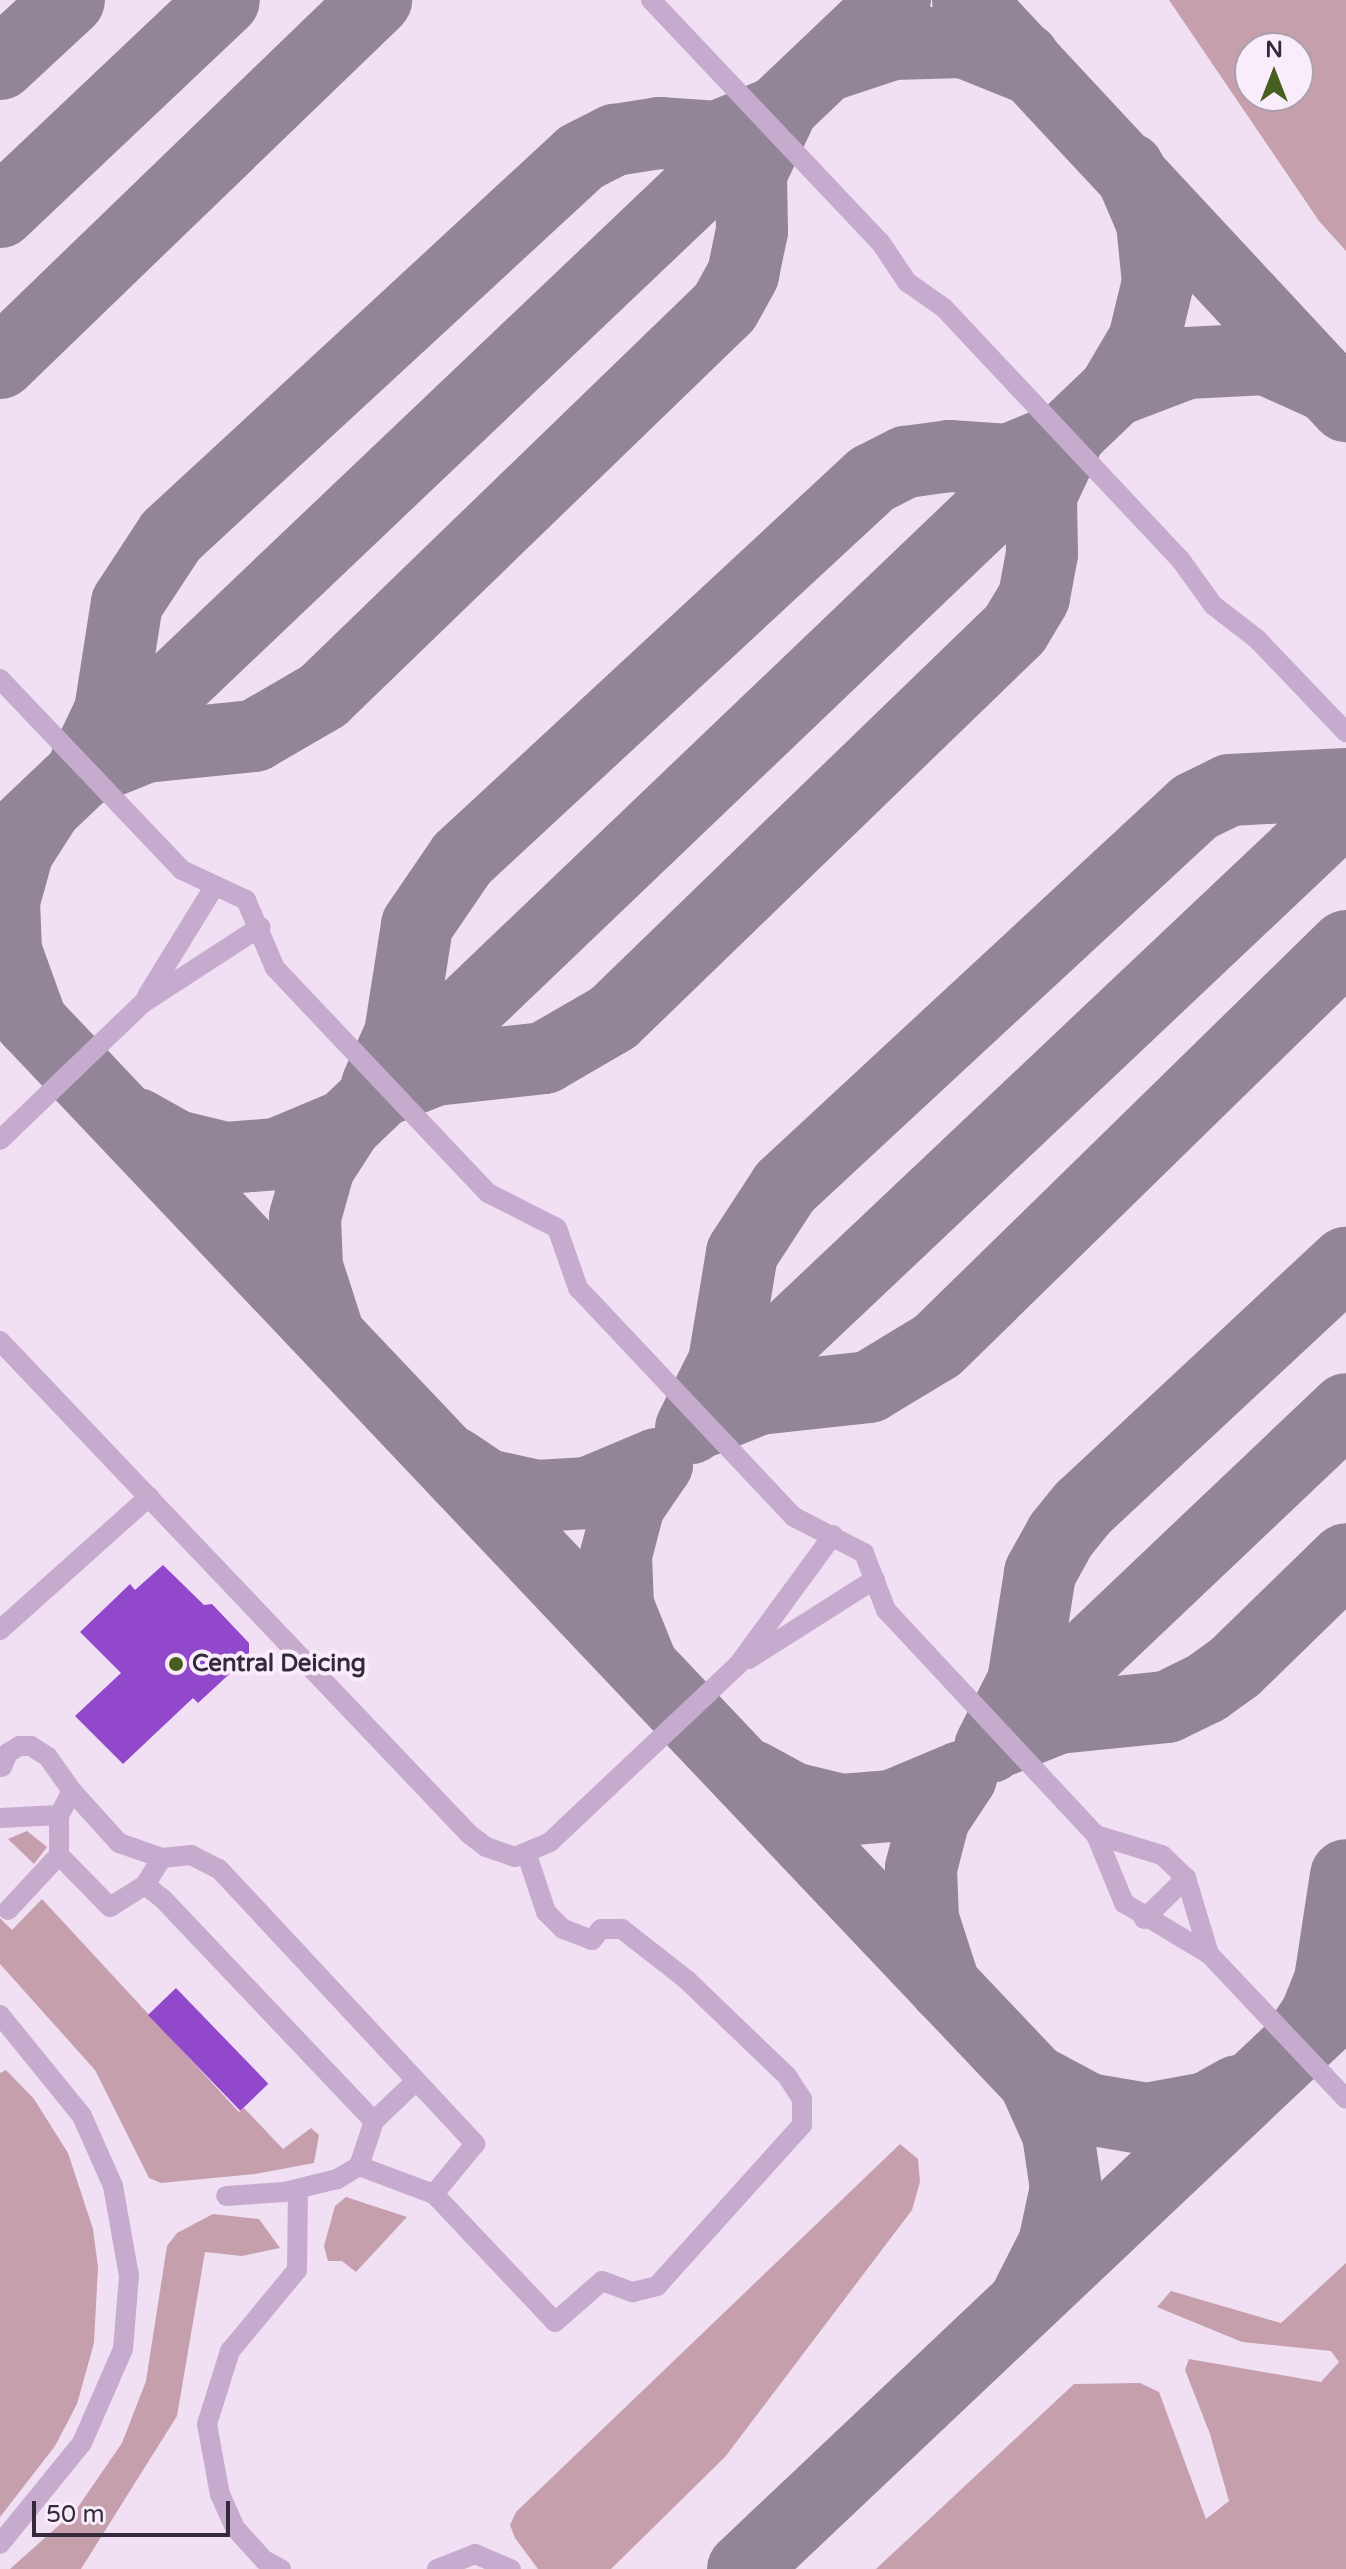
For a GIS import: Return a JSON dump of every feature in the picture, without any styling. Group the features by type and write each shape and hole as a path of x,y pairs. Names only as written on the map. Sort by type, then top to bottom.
{"street":[{"path":"651,0 881,243 907,282 944,308 1180,559 1213,605 1257,639 1346,732"},
{"path":"0,679 182,870 246,900 275,968 488,1193 557,1228 578,1288 794,1517 864,1553 886,1610 1096,1835 1124,1903 1144,1919 1209,1954 1346,2099"},
{"path":"143,1003 214,887"},
{"path":"0,1140 143,1003 260,927"},
{"path":"0,1341 469,1834 500,1853 527,1855 550,1842 738,1665 833,1535"},
{"path":"0,1630 149,1497"},
{"path":"738,1665 875,1579"},
{"path":"1,1772 8,1753 31,1746 48,1757 72,1791 119,1843 162,1858 191,1855 219,1869 475,2144 434,2194"},
{"path":"8,1910 59,1855 59,1815 72,1791"},
{"path":"0,1818 59,1815"},
{"path":"1096,1835 1162,1855 1186,1878 1209,1954"},
{"path":"59,1855 110,1907 145,1885 162,1858"},
{"path":"359,2166 434,2194 555,2322 602,2281 633,2292 657,2286 802,2125 802,2099 787,2076 687,1980 622,1929 601,1929 592,1940 563,1929 546,1912 527,1855"},
{"path":"1144,1919 1186,1878"},
{"path":"145,1885 374,2121"},
{"path":"0,2015 82,2116 113,2186 129,2276 123,2349 82,2443 0,2544"},
{"path":"226,2196 298,2189 337,2179 359,2166 374,2121 416,2081"},
{"path":"281,2569 264,2560 235,2528 220,2495 207,2424 230,2351 297,2270 298,2189"},
{"path":"437,2569 475,2554 511,2569"}],"shaded area":[{"path":"1169,0 1346,0 1346,251 1319,221 1245,112 1314,112 1314,32 1234,32 1234,96"},
{"path":"27,1831 47,1847 34,1864 8,1839"},
{"path":"42,1899 239,2112 244,2108 283,2149 311,2128 319,2135 314,2163 255,2174 161,2183 149,2178 95,2070 0,1964 0,1918 12,1930"},
{"path":"6,2070 34,2099 68,2153 93,2229 98,2267 94,2343 77,2404 55,2446 0,2517 0,2073"},
{"path":"900,2144 918,2159 920,2182 912,2210 725,2457 611,2569 538,2569 515,2538 510,2525 516,2512"},
{"path":"346,2197 407,2217 356,2272 342,2261 328,2261 324,2246 335,2206"},
{"path":"213,2214 259,2219 280,2248 242,2256 205,2252 177,2416 81,2569 10,2569 76,2510 122,2443 146,2381 167,2246 177,2233"},
{"path":"1346,2263 1346,2569 876,2569 1074,2384 1140,2383 1159,2392 1206,2519 1229,2501 1210,2434 1185,2370 1189,2359 1321,2382 1339,2362 1331,2351 1242,2342 1157,2307 1171,2291 1281,2323"}],"building":[{"name":"Central Deicing","path":"163,1565 204,1605 212,1604 249,1643 249,1656 198,1703 193,1698 123,1764 75,1716 121,1673 80,1632 130,1584 135,1590"},
{"path":"176,1988 268,2084 240,2111 148,2015"}],"taxiway":[{"path":"0,64 69,0"},
{"path":"0,212 224,0"},
{"path":"0,363 376,0"},
{"path":"0,851 895,0"},
{"path":"968,0 1346,406"},
{"path":"829,65 893,44 964,42 1026,67 1024,58"},
{"path":"85,764 110,711 127,603 171,536 581,157 615,140 659,133 717,137 777,112"},
{"path":"93,768 145,747 254,736 323,696 725,307 743,274 752,231 751,173 779,115"},
{"path":"346,1125 1114,391 1144,340 1158,282 1152,223 1129,169"},
{"path":"1114,391 1187,363 1266,359 1328,387"},
{"path":"377,1085 400,1034 417,925 462,859 872,479 906,462 949,456 1008,460 1066,436"},
{"path":"382,1091 435,1070 544,1058 613,1018 1015,629 1034,597 1042,554 1041,495 1068,438"},
{"path":"691,1428 724,1362 742,1253 785,1187 1195,807 1230,790 1346,784"},
{"path":"706,1413 1346,808"},
{"path":"32,1023 6,951 4,901 18,851 43,812"},
{"path":"704,1421 759,1399 869,1387 937,1346 1346,946"},
{"path":"0,989 1034,2080 1058,2134 1066,2188 1054,2244 1024,2303"},
{"path":"137,1124 176,1146 226,1158 277,1154 346,1125 319,1167 305,1217 307,1267 329,1335"},
{"path":"990,1747 1023,1682 1040,1573 1061,1535 1084,1507 1346,1263"},
{"path":"1006,1732 1346,1409"},
{"path":"454,1463 487,1485 537,1496 588,1493 657,1464 629,1505 616,1555 618,1606 641,1663"},
{"path":"1003,1740 1058,1718 1167,1707 1206,1688 1236,1666 1346,1559"},
{"path":"752,1776 792,1798 842,1810 892,1806 961,1777 934,1818 921,1868 923,1919 945,1987"},
{"path":"1298,2042 1316,2015 1330,1980 1346,1875"},
{"path":"743,2569 1346,1999"},
{"path":"1034,2080 1088,2109 1147,2119 1207,2108 1238,2091"}],"place":[{"name":"Central Deicing","path":"176,1664"}]}
